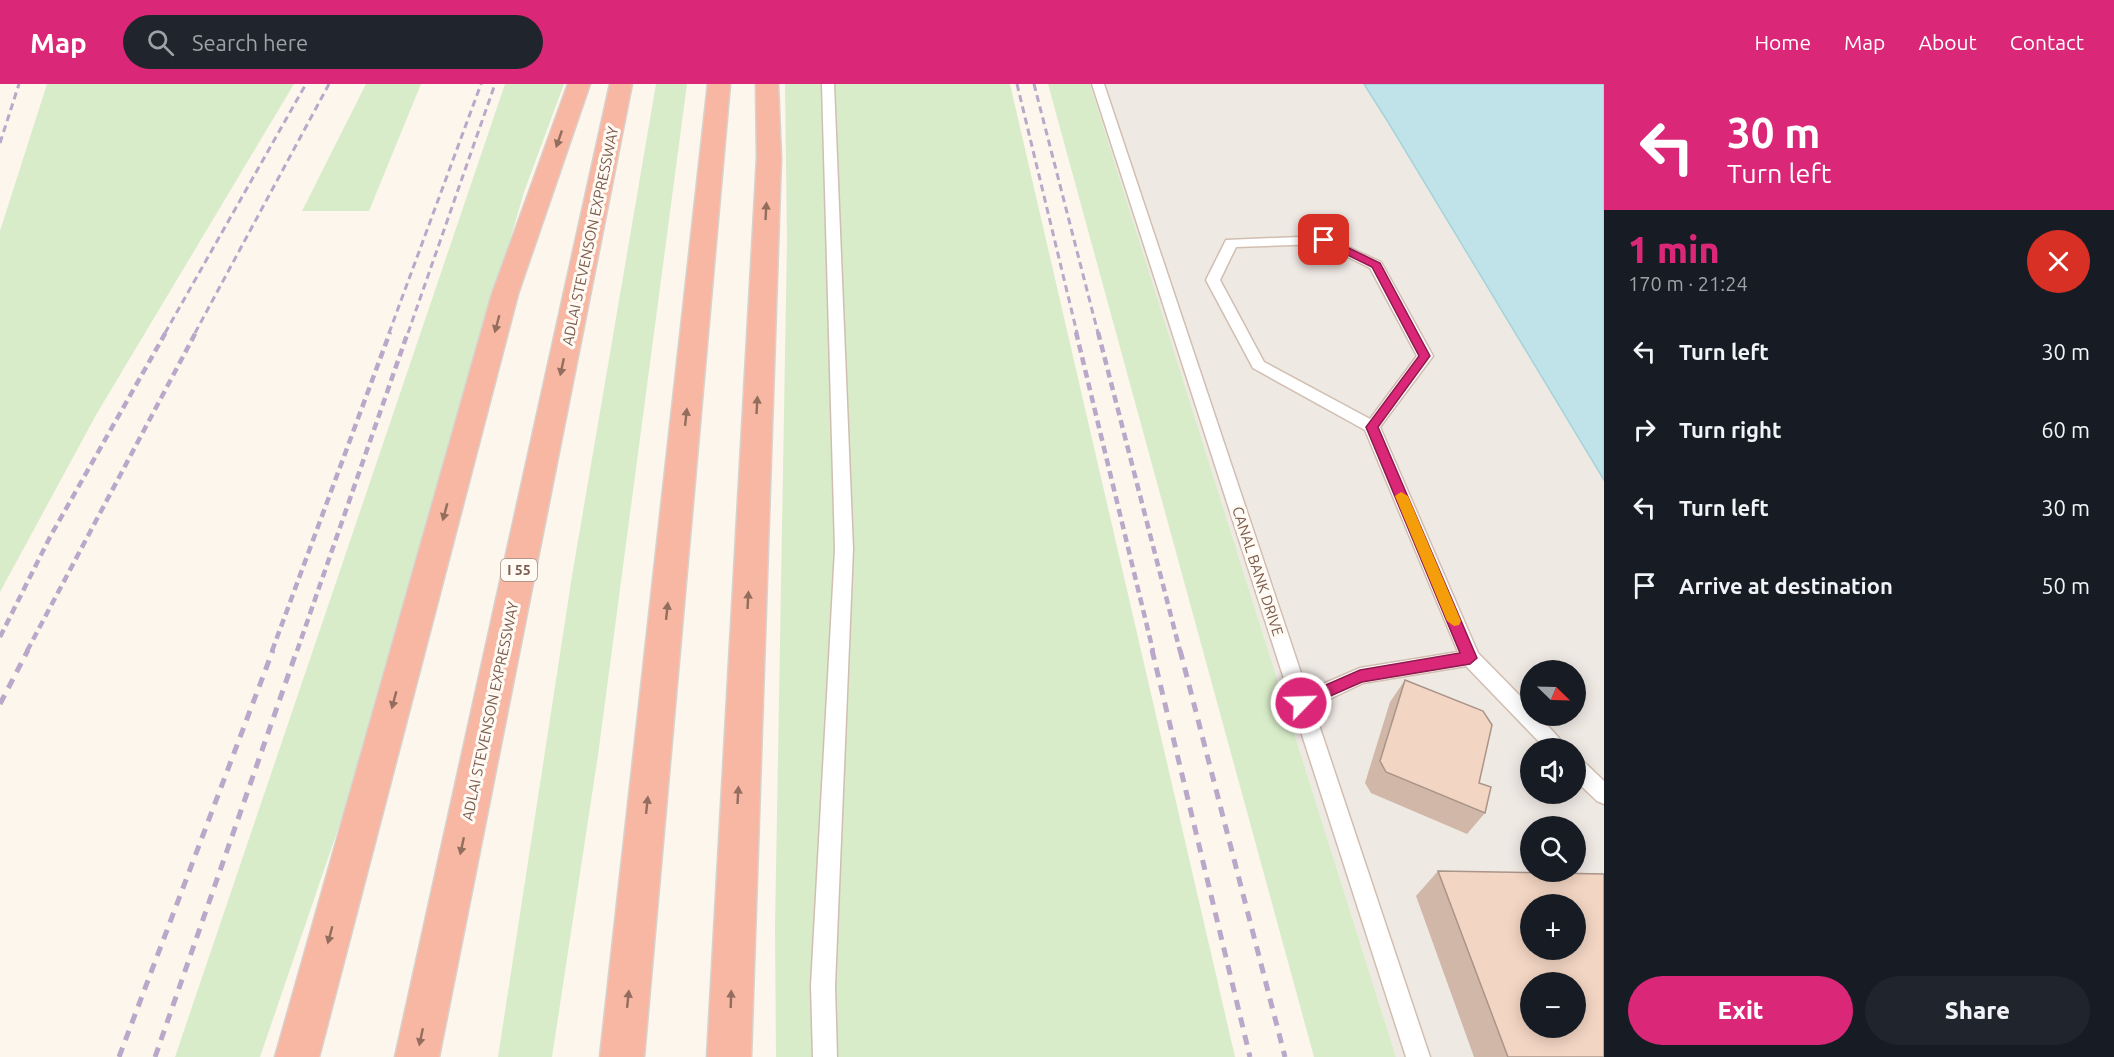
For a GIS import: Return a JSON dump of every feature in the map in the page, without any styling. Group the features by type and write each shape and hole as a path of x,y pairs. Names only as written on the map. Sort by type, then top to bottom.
{"highway":[{"path":"297,1057 505,294 579,84"},
{"name":"ADLAI STEVENSON EXPRESSWAY","path":"417,1057 621,84"},
{"path":"622,1057 719,84"},
{"path":"729,1057 736,854 769,158 767,84"}],"lane":[{"path":"825,1057 823,986 844,549 828,84"},
{"name":"CANAL BANK DRIVE","path":"1098,84 1418,1057"},
{"path":"1372,427 1425,356 1376,265 1324,240 1231,243 1213,280 1258,365 1372,427 1470,658 1548,738"},
{"path":"1301,703 1360,676 1470,658"},
{"path":"1586,777 1604,795"}],"shaded area":[{"path":"1090,84 1364,84 1604,480 1604,1057 1396,1057"}],"green space":[{"path":"47,84 294,84 96,415 0,592 0,231"},
{"path":"366,84 421,84 369,211 302,211"},
{"path":"505,84 564,84 524,192 348,800 260,1057 175,1057"},
{"path":"656,84 687,84 598,755 552,1057 498,1057 572,576"},
{"path":"785,84 1010,84 1235,1057 776,1057 775,928 787,241"},
{"path":"1048,84 1090,84 1396,1057 1314,1057"}],"water":[{"path":"1364,84 1604,84 1604,480 1388,122"}],"building":[{"path":"1405,680 1483,711 1492,725 1479,783 1491,787 1485,813 1386,772 1380,761"},
{"path":"1438,871 1520,872 1520,882 1586,882 1586,874 1604,874 1604,1057 1508,1057"}],"railway":[{"path":"0,143 19,84"},
{"path":"165,333 306,84"},
{"path":"195,333 329,84"},
{"path":"389,333 481,84"},
{"path":"408,333 495,84"},
{"path":"1017,84 1077,333"},
{"path":"1034,84 1098,333"},
{"path":"0,637 50,537 166,332"},
{"path":"27,651 196,332"},
{"path":"272,651 390,332"},
{"path":"297,651 408,332"},
{"path":"1076,332 1153,651"},
{"path":"1098,332 1180,651"},
{"path":"0,704 28,650"},
{"path":"119,1057 273,650"},
{"path":"155,1057 297,650"},
{"path":"1152,650 1250,1057"},
{"path":"1180,650 1285,1057"}],"slow traffic":[{"path":"1401,496 1454,621"}],"route":[{"path":"1301,703 1360,676 1470,658 1372,427 1425,356 1376,265 1324,240"}]}
